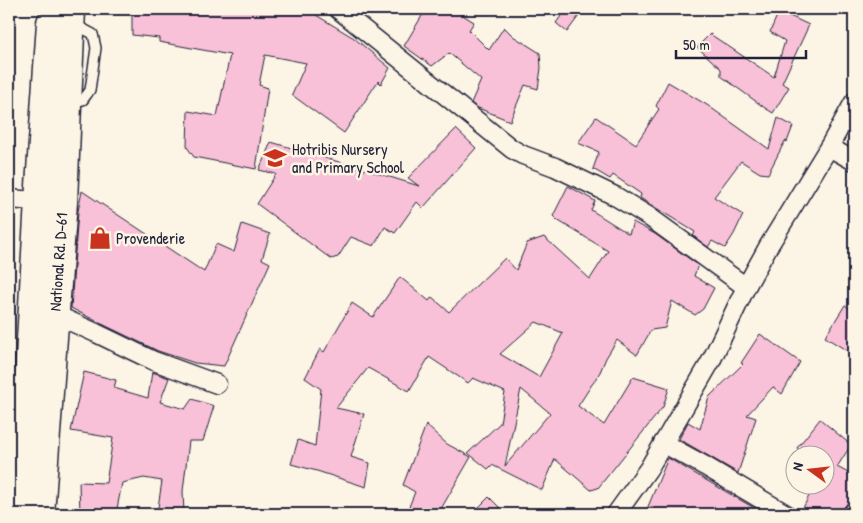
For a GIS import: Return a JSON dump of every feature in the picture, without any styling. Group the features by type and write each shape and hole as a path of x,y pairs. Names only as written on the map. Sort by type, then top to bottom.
{"highway":[{"name":"National Rd. D-61","path":"40,514 54,314 51,202 66,104 64,13"},
{"name":"National Rd. D-61","path":"21,514 51,202 64,13"}],"street":[{"path":"338,9 512,149 615,196 648,216 746,287"},
{"path":"616,514 649,468 711,361 746,287 768,247 830,147 854,102"},
{"path":"830,147 854,161"},
{"path":"9,199 51,202"},
{"path":"54,314 162,364 217,384"},
{"path":"663,443 786,514"}],"building":[{"path":"132,9 314,9 316,15 354,38 390,68 381,84 378,81 344,133 292,95 306,63 265,55 259,85 268,88 256,169 194,157 187,147 188,111 217,116 230,55 159,42 159,38 132,35"},
{"path":"426,9 453,9 474,22 469,30 489,50 504,27 513,36 540,53 541,68 538,89 525,85 510,121 476,107 471,103 481,80 449,53 432,66 404,46"},
{"path":"566,9 584,9 567,32 556,23"},
{"path":"779,11 809,25 782,83 789,87 773,113 721,76 721,69 697,47 710,34 774,77 785,41 770,32"},
{"path":"668,82 707,105 769,149 778,118 793,126 787,142 785,141 768,174 760,173 741,161 714,197 743,215 725,248 712,241 708,247 693,236 695,232 640,198 641,194 613,175 610,179 593,169 599,152 578,143 596,117 636,144 659,109 656,106"},
{"path":"456,129 476,148 423,208 417,202 395,233 385,227 374,246 351,237 338,257 331,259 257,204 276,174 259,170 271,142 356,167 363,172 364,169 419,186 408,178"},
{"path":"568,186 595,201 591,210 629,234 633,222 655,234 698,265 694,276 714,288 703,309 695,315 672,301 665,328 651,330 637,355 617,340 600,372 578,406 604,425 633,377 669,388 663,407 598,488 591,490 555,459 542,490 492,465 488,469 468,453 500,423 505,392 473,378 468,383 429,357 409,391 368,368 336,408 364,414 351,457 370,463 366,487 291,464 298,440 315,446 321,389 305,378 320,349 324,352 352,303 373,317 400,277 429,301 432,297 449,312 505,258 516,270 527,243 544,237 590,279 608,251 553,216","holes":["536,322 563,333 539,377 500,354","521,389 550,413 505,466"]},
{"path":"82,191 204,272 216,244 234,252 242,224 270,234 262,259 270,263 224,366 195,363 158,351 71,308 78,211"},
{"path":"845,305 854,312 854,344 849,352 825,337"},
{"path":"760,334 800,362 782,394 773,387 747,415 756,418 738,473 679,439 688,422 700,429 709,397 743,364 741,363"},
{"path":"84,372 116,380 114,388 148,398 152,372 169,378 160,402 185,409 192,399 214,406 203,441 189,441 183,491 184,514 157,514 162,481 144,478 122,483 116,514 80,514 79,482 106,483 113,438 71,431"},
{"path":"820,419 851,445 837,467 854,476 854,492 844,507 842,514 800,514 809,496 836,496 836,446 799,446"},
{"path":"426,425 447,444 471,457 438,514 406,514 415,492 403,485"},
{"path":"668,458 761,512 761,514 645,514"},
{"path":"489,497 506,514 472,514"}],"place":[{"name":"Hotribis Nursery and Primary School","path":"275,158"},
{"name":"Provenderie","path":"100,238"}]}
